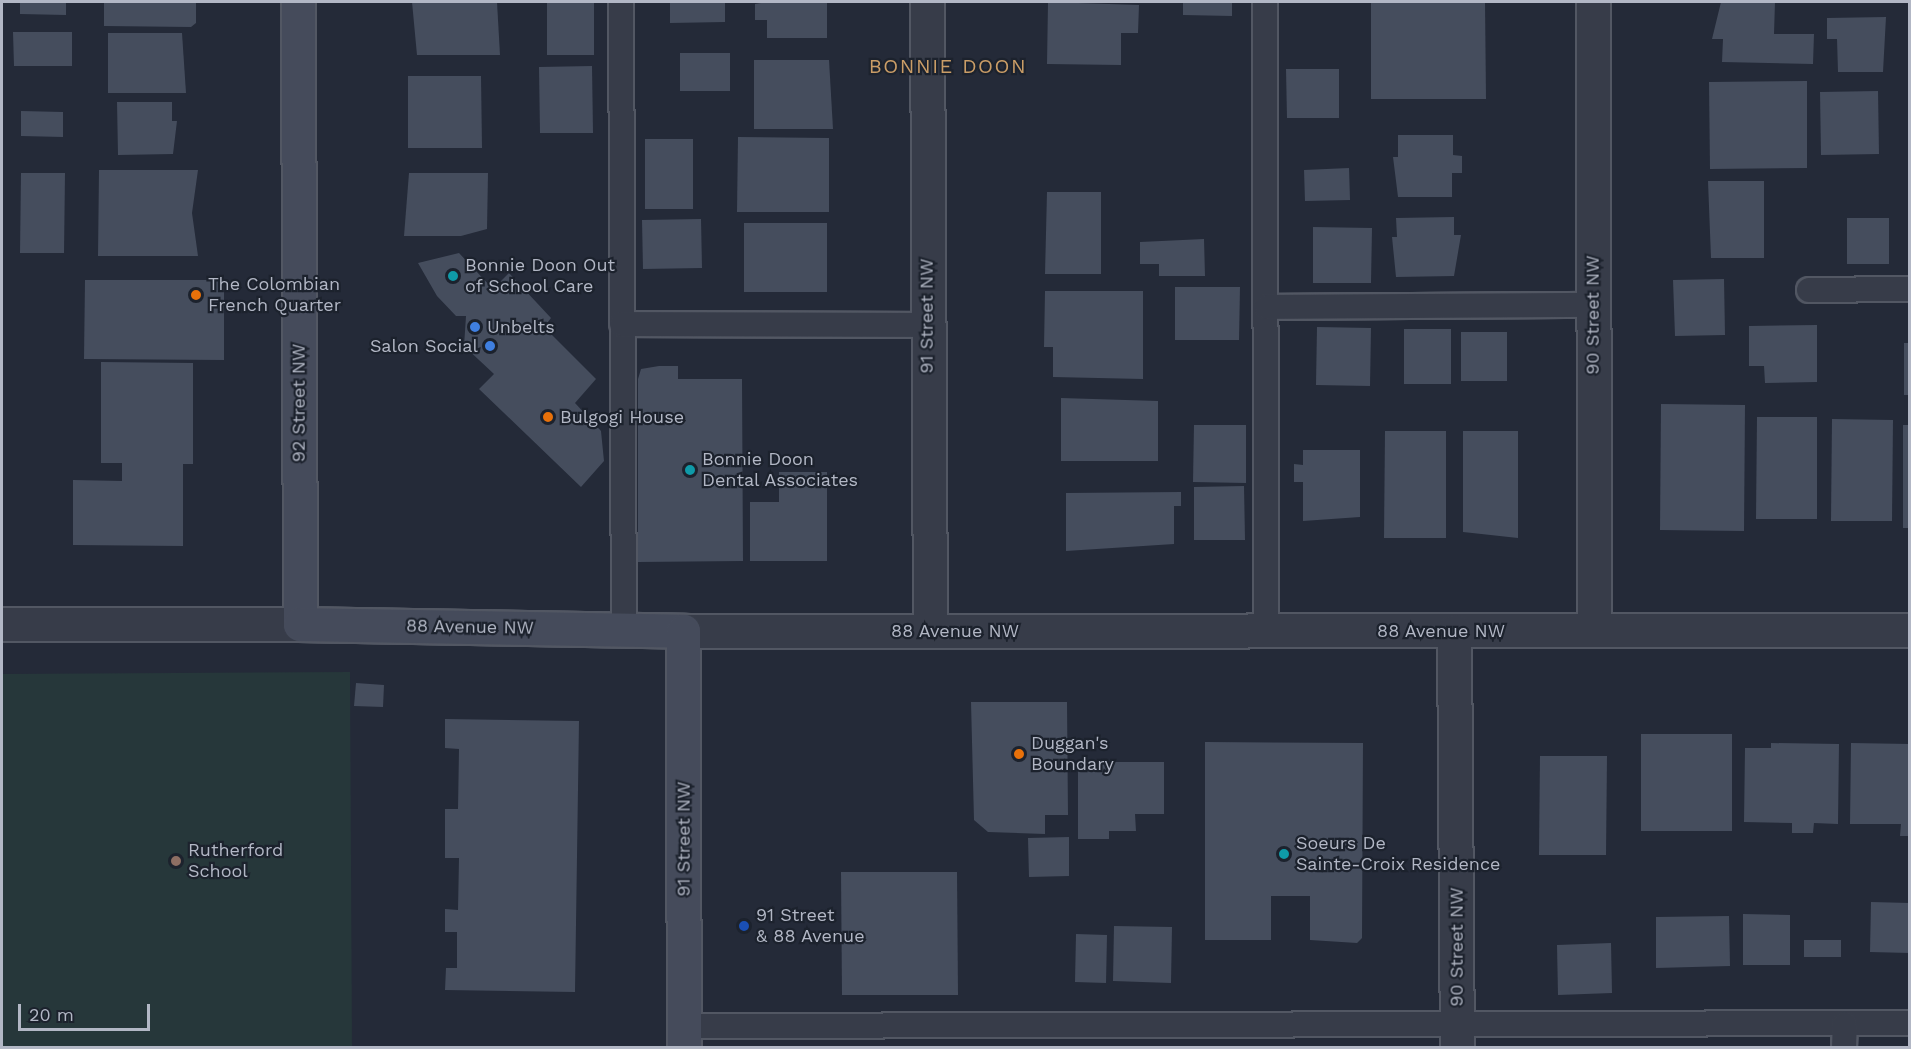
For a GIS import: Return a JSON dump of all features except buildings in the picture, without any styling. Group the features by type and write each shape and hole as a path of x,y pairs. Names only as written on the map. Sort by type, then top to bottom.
{"street":[{"name":"92 Street NW","path":"298,2 300,624"},
{"name":"91 Street NW","path":"927,2 930,631"},
{"name":"90 Street NW","path":"1593,2 1594,629"},
{"name":"88 Avenue NW","path":"2,624 300,624 683,631 1910,630"},
{"name":"91 Street NW","path":"683,631 684,1037"},
{"name":"90 Street NW","path":"1454,631 1457,1036"}],"lane":[{"path":"621,2 624,630"},
{"path":"1265,2 1266,631"},
{"path":"1809,290 1910,289"},
{"path":"1267,308 1593,304"},
{"path":"622,324 927,325"},
{"path":"684,1037 1845,1036 1910,1023"}],"shaded area":[{"name":"Rutherford School","path":"350,672 352,1047 2,1047 2,674"}],"place":[{"name":"Bonnie Doon Out of School Care","path":"453,276"},
{"name":"The Colombian French Quarter","path":"196,295"},
{"name":"Unbelts","path":"475,327"},
{"name":"Salon Social","path":"490,346"},
{"name":"Bulgogi House","path":"548,417"},
{"name":"Bonnie Doon Dental Associates","path":"690,470"},
{"name":"Duggan's Boundary","path":"1019,754"},
{"name":"Soeurs De Sainte-Croix Residence","path":"1284,854"},
{"name":"Rutherford School","path":"176,861"},
{"name":"91 Street & 88 Avenue","path":"744,926"}],"district":[{"name":"BONNIE DOON","path":"948,66"}]}
